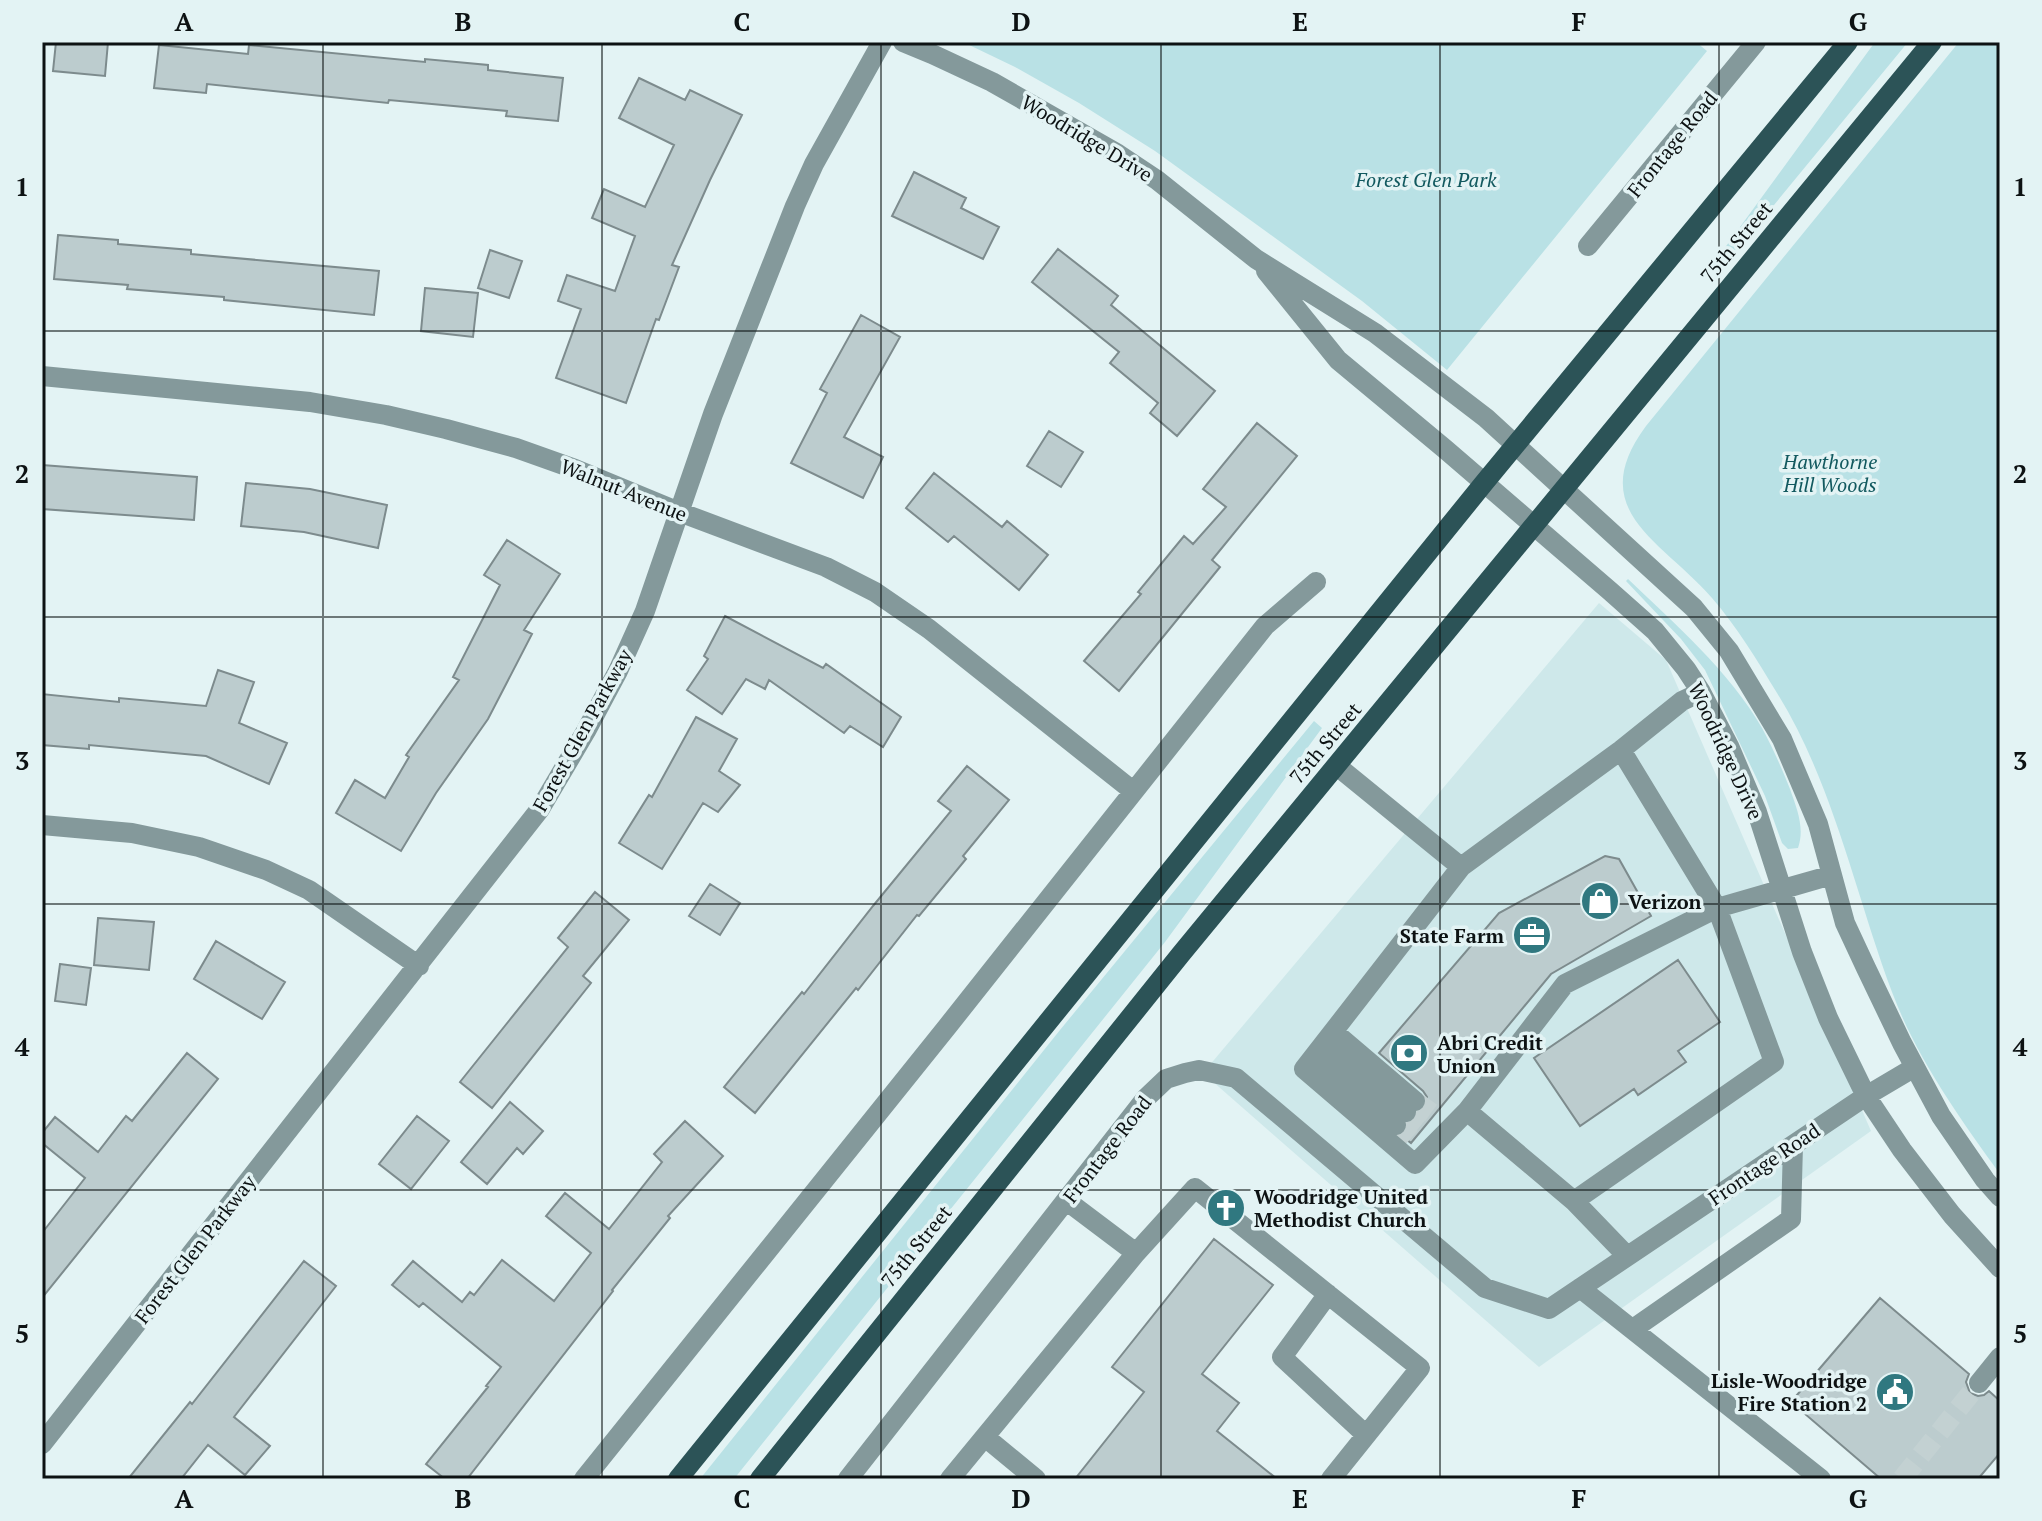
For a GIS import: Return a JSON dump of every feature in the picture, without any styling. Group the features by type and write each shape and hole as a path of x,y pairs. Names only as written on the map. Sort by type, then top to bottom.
{"main road":[{"name":"75th Street","path":"678,1479 1484,483 1848,42"},
{"name":"75th Street","path":"760,1479 1181,954 1932,42"}],"street":[{"name":"Forest Glen Parkway","path":"42,1444 540,809 618,671 645,611 713,414 795,206 814,164 882,42"},
{"name":"Woodridge Drive","path":"903,42 992,82 1118,154 1157,180 1256,259 1375,333 1486,418 1694,608 1729,651 1782,739 1818,824 1845,923 1941,1116 2000,1197"},
{"name":"Frontage Road","path":"1588,246 1756,42"},
{"name":"Woodridge Drive","path":"1256,259 1338,360 1655,631 1686,669 1729,746 1757,812 1802,952 1828,1018 1866,1096 1902,1150 1952,1215 2000,1268"},
{"name":"Walnut Avenue","path":"42,376 310,402 386,415 516,448 575,469 826,567 875,592 929,629 1133,791"},
{"path":"584,1479 1265,626 1316,582"},
{"path":"1701,692 1682,701 1621,750 1461,867 1304,1069 1415,1164 1431,1134 1467,1111 1565,984 1717,908 1832,875"},
{"path":"1574,1201 1774,1062 1717,908 1621,750"},
{"path":"1337,766 1461,867"},
{"path":"42,825 132,833 199,847 266,870 309,890 419,966"},
{"path":"1324,1045 1406,1113 1324,1045"},
{"name":"Frontage Road","path":"848,1479 1146,1098 1166,1079 1199,1070 1236,1078 1485,1288 1549,1309 1866,1096 1915,1067"},
{"path":"1467,1111 1574,1201 1627,1256"},
{"path":"1633,1329 1791,1219 1793,1145"},
{"path":"950,1479 1136,1253 1195,1188 1420,1368 1331,1479"},
{"path":"1067,1201 1136,1253"},
{"path":"1580,1288 1821,1479"},
{"path":"1328,1294 1282,1357 1366,1435"},
{"path":"1979,1383 2000,1357"},
{"path":"985,1437 1036,1479"}],"shaded area":[{"path":"1599,603 1666,660 1871,1131 1539,1367 1203,1073"}],"green space":[{"name":"Forest Glen Park","path":"963,42 1696,42 1707,51 1447,370 1362,301 1155,151 1079,103"},
{"path":"1875,42 1908,42 1732,256 1724,249"},
{"name":"Hawthorne Hill Woods","path":"1959,42 2000,42 2000,1174 1940,1087 1902,1017 1842,839 1797,728 1754,656 1721,609 1637,522 1626,503 1623,481 1629,455 1646,426"},
{"path":"1628,579 1700,649 1749,707 1770,743 1793,796 1800,826 1798,848 1788,849 1782,843 1765,796 1705,670 1681,639 1626,581"},
{"path":"1314,721 1322,728 1165,942 734,1479 700,1479 1060,1030"}],"building":[{"path":"56,42 108,42 105,76 53,71"},
{"path":"159,45 248,54 249,45 425,62 425,59 488,65 488,70 563,78 558,121 506,116 507,111 389,100 388,103 207,84 206,93 154,88"},
{"path":"639,78 685,100 690,90 742,115 672,265 679,267 659,320 656,319 626,403 556,378 581,309 558,301 567,275 615,291 635,236 592,218 604,189 645,207 674,145 619,118"},
{"path":"914,172 966,198 961,208 999,227 983,259 892,216"},
{"path":"58,235 191,250 191,254 379,271 374,315 54,279"},
{"path":"1058,249 1118,296 1111,305 1215,391 1177,436 1150,413 1158,403 1110,363 1119,352 1032,282"},
{"path":"490,250 522,261 509,298 478,288"},
{"path":"425,288 478,293 473,337 421,331"},
{"path":"861,315 900,337 844,437 883,457 863,498 791,463 827,393 820,389"},
{"path":"1257,423 1297,456 1212,560 1220,567 1119,691 1084,661 1141,594 1138,592 1184,536 1193,544 1226,507 1203,489"},
{"path":"1049,431 1083,452 1061,487 1027,466"},
{"path":"42,465 197,477 194,520 42,509"},
{"path":"934,473 1002,527 1007,521 1048,555 1019,590 954,536 948,542 906,508"},
{"path":"246,483 310,489 387,505 378,548 304,532 241,526"},
{"path":"507,540 560,574 524,630 532,634 488,719 436,793 401,851 336,813 355,780 385,798 409,757 406,755 459,680 453,677 500,585 484,575"},
{"path":"725,616 823,668 826,664 901,717 883,747 850,726 844,733 769,680 765,689 746,679 722,714 687,690 708,659 704,656"},
{"path":"218,670 254,682 239,723 287,743 269,784 206,756 89,745 89,749 42,745 42,694 206,706"},
{"path":"696,717 737,739 719,771 740,785 718,812 703,803 662,869 619,843 649,795 652,797"},
{"path":"967,766 1009,800 963,856 966,859 755,1113 724,1087 802,992 804,994 951,811 938,801"},
{"path":"1605,856 1619,859 1651,916 1551,974 1411,1143 1402,1136 1409,1124 1416,1121 1425,1109 1427,1097 1379,1053 1499,913"},
{"path":"710,884 740,903 720,935 689,916"},
{"path":"595,892 629,920 583,976 591,983 492,1108 460,1082 568,947 558,938"},
{"path":"98,918 154,922 149,970 94,965"},
{"path":"216,941 285,982 262,1019 194,979"},
{"path":"1678,960 1720,1022 1678,1051 1686,1062 1638,1095 1634,1089 1580,1126 1534,1058"},
{"path":"60,964 91,968 86,1005 55,1001"},
{"path":"187,1053 218,1079 42,1298 42,1233 85,1178 42,1143 42,1133 55,1117 98,1152 126,1116 132,1121"},
{"path":"510,1102 543,1131 523,1154 517,1148 487,1184 461,1162"},
{"path":"417,1116 449,1141 411,1189 379,1164"},
{"path":"685,1121 723,1156 668,1216 670,1218 467,1479 445,1479 426,1464 501,1367 423,1303 419,1307 392,1285 413,1261 462,1302 470,1292 474,1295 502,1260 554,1301 591,1253 546,1216 565,1193 609,1229 662,1162 654,1154"},
{"name":"Woodridge United Methodist Church","path":"1214,1239 1273,1285 1202,1374 1239,1403 1217,1431 1277,1479 1075,1479 1144,1392 1112,1367"},
{"path":"304,1261 336,1286 234,1417 270,1446 245,1475 208,1445 181,1479 128,1479 190,1402 192,1404"},
{"name":"Lisle-Woodridge Fire Station 2","path":"1880,1298 1969,1374 1966,1382 1970,1393 1978,1396 1989,1391 2000,1401 2000,1453 1978,1479 1881,1479 1791,1402"}],"tunnel":[{"path":"1415,1101 1434,1115"},
{"path":"1406,1112 1424,1127"},
{"path":"1396,1125 1413,1140"},
{"path":"1902,1479 1979,1383"}],"place":[{"name":"Verizon","path":"1600,901"},
{"name":"State Farm","path":"1532,935"},
{"name":"Abri Credit Union","path":"1409,1053"},
{"name":"Woodridge United Methodist Church","path":"1226,1208"},
{"name":"Lisle-Woodridge Fire Station 2","path":"1895,1392"}]}
